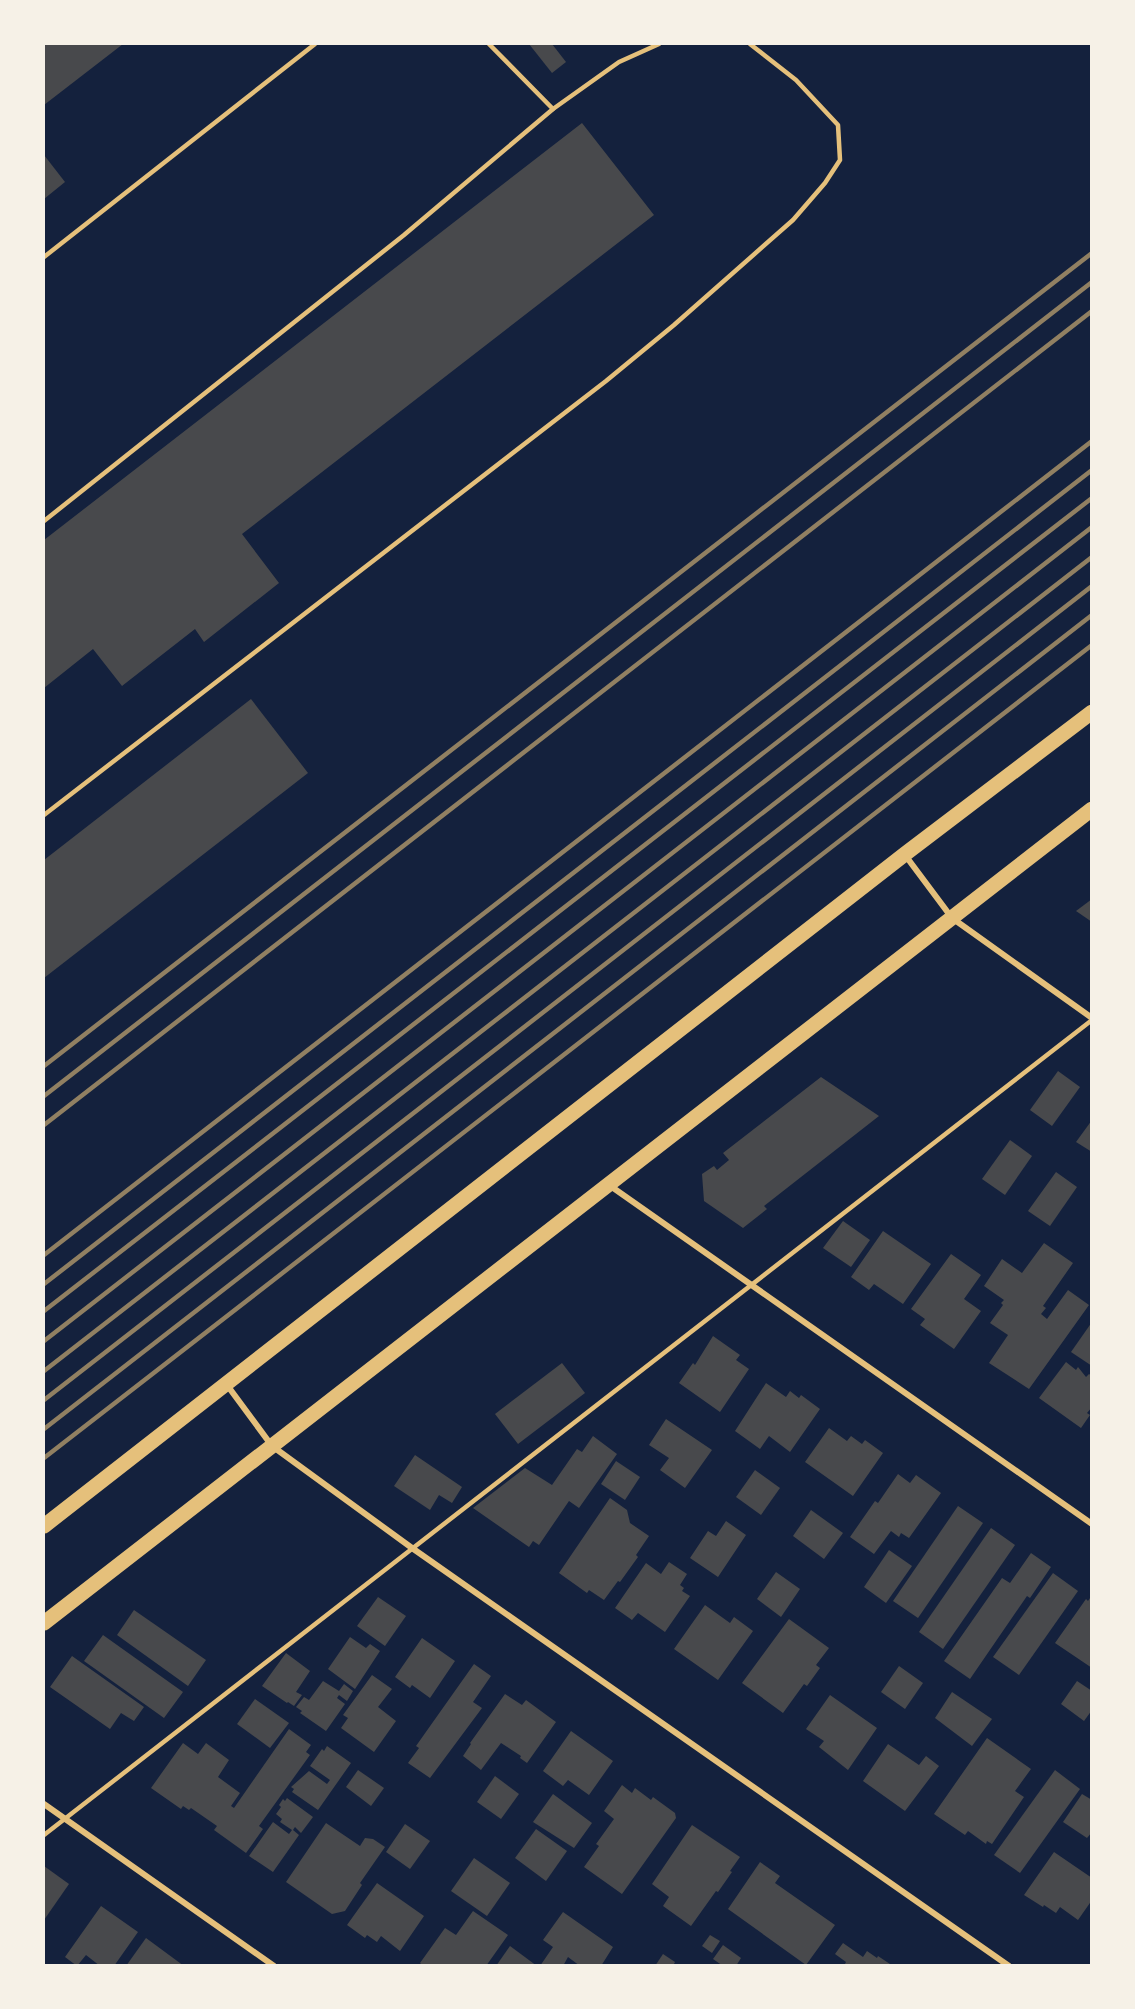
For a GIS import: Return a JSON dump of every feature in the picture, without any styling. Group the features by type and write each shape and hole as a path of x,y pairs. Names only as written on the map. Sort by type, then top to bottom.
{"main road":[{"path":"44,1526 905,854 1092,712"},
{"path":"44,1623 1092,809"}],"street":[{"path":"905,854 952,918 1092,1019"},
{"path":"608,1184 1092,1524"},
{"path":"226,1385 272,1446 412,1548 1009,1965"},
{"path":"44,1804 274,1965"}],"lane":[{"path":"44,257 315,44"},
{"path":"489,44 554,109"},
{"path":"44,521 404,236 554,109 619,62 659,44"},
{"path":"44,815 606,381 793,220 825,183 840,160 837,125 796,80 750,44"},
{"path":"44,1835 1092,1019"}],"building":[{"path":"44,44 123,44 44,105"},
{"path":"529,44 552,44 566,62 552,73"},
{"path":"582,123 654,215 242,534 279,583 204,642 195,629 122,686 93,649 44,688 44,540"},
{"path":"44,155 65,182 44,199"},
{"path":"251,699 308,773 44,978 44,860"},
{"path":"1092,899 1092,922 1076,911"},
{"path":"1058,1071 1080,1087 1052,1126 1030,1110"},
{"path":"821,1077 879,1116 764,1206 767,1209 743,1228 704,1201 702,1174 714,1166 717,1170 729,1160 723,1153"},
{"path":"1092,1120 1092,1152 1076,1142"},
{"path":"1010,1140 1032,1156 1005,1195 982,1179"},
{"path":"1056,1172 1077,1187 1050,1226 1028,1211"},
{"path":"843,1221 870,1240 851,1267 823,1248"},
{"path":"883,1231 931,1264 903,1304 874,1284 869,1290 851,1277"},
{"path":"1044,1243 1073,1263 1043,1306 1046,1308 1041,1314 1047,1319 1068,1290 1089,1305 1029,1389 989,1363 1008,1335 990,1323 1004,1300 984,1286 1002,1259 1022,1273"},
{"path":"951,1254 981,1275 964,1299 981,1311 954,1349 920,1325 925,1319 911,1309"},
{"path":"1092,1322 1092,1366 1071,1352"},
{"path":"713,1336 740,1355 736,1360 749,1369 720,1412 679,1383 693,1363 695,1365"},
{"path":"1066,1362 1076,1370 1078,1367 1086,1377 1089,1374 1092,1376 1092,1407 1087,1413 1090,1415 1081,1428 1039,1398"},
{"path":"562,1363 585,1393 518,1444 495,1414"},
{"path":"766,1383 786,1397 790,1391 799,1398 801,1395 820,1409 790,1452 769,1436 760,1449 735,1431"},
{"path":"666,1419 712,1450 685,1488 660,1470 669,1458 649,1445"},
{"path":"829,1428 847,1441 851,1436 862,1444 865,1440 883,1453 853,1496 805,1462"},
{"path":"593,1436 617,1454 579,1508 569,1501 539,1545 533,1541 529,1547 473,1508 525,1468 552,1485 577,1449 582,1452"},
{"path":"415,1455 462,1487 452,1503 439,1495 430,1510 394,1486"},
{"path":"616,1461 640,1477 625,1500 601,1484"},
{"path":"755,1470 780,1488 761,1515 736,1497"},
{"path":"898,1474 910,1483 916,1475 941,1493 909,1538 901,1533 899,1537 891,1531 874,1554 850,1537 875,1501 878,1503"},
{"path":"610,1498 627,1510 630,1523 649,1536 636,1555 638,1557 604,1600 589,1590 587,1593 559,1573"},
{"path":"958,1506 983,1523 918,1618 893,1601"},
{"path":"811,1510 843,1533 824,1559 793,1536"},
{"path":"726,1521 746,1535 718,1577 690,1558 708,1531 716,1536"},
{"path":"991,1528 1015,1545 943,1649 919,1632"},
{"path":"889,1550 912,1566 886,1603 864,1587"},
{"path":"1031,1553 1051,1567 1030,1598 1027,1596 970,1679 944,1661 1002,1578 1010,1583"},
{"path":"669,1562 687,1574 680,1585 684,1588 682,1591 690,1596 665,1632 638,1613 632,1620 615,1608 646,1563 661,1574"},
{"path":"776,1572 800,1589 781,1617 757,1599"},
{"path":"1053,1573 1078,1591 1019,1675 993,1657"},
{"path":"1092,1595 1092,1668 1055,1643 1086,1599 1088,1601"},
{"path":"378,1597 406,1616 385,1646 357,1626"},
{"path":"705,1605 730,1623 734,1617 753,1631 718,1680 674,1649"},
{"path":"134,1610 206,1660 188,1686 117,1635"},
{"path":"789,1619 829,1648 816,1665 820,1668 807,1686 804,1684 783,1713 742,1683"},
{"path":"103,1635 183,1692 164,1718 84,1661"},
{"path":"350,1637 366,1648 370,1644 380,1651 355,1689 328,1669"},
{"path":"422,1638 455,1661 430,1698 412,1685 410,1688 395,1677"},
{"path":"286,1653 310,1671 296,1692 302,1695 294,1706 262,1686"},
{"path":"72,1656 144,1707 134,1721 121,1713 110,1729 50,1687"},
{"path":"474,1664 491,1676 473,1702 482,1708 430,1778 408,1763 419,1748 416,1746"},
{"path":"899,1666 923,1683 905,1709 881,1692"},
{"path":"372,1675 392,1689 378,1707 396,1721 374,1752 341,1728 348,1718 343,1715"},
{"path":"323,1681 339,1691 344,1684 353,1691 347,1701 339,1695 337,1698 345,1704 326,1731 300,1713 302,1711 296,1707 304,1697 309,1700"},
{"path":"1077,1681 1092,1691 1092,1710 1084,1721 1061,1704"},
{"path":"952,1692 992,1719 972,1746 935,1718"},
{"path":"505,1694 522,1705 526,1700 556,1722 527,1763 520,1758 521,1756 501,1743 481,1770 463,1756"},
{"path":"830,1695 877,1728 848,1770 819,1747 824,1741 806,1729"},
{"path":"255,1699 289,1723 270,1748 237,1724"},
{"path":"289,1729 311,1745 306,1752 310,1755 259,1826 263,1829 246,1853 214,1830 217,1826 191,1808 189,1810 183,1806 181,1809 151,1788 183,1743 198,1754 206,1743 229,1760 218,1777 240,1793 231,1806 234,1808"},
{"path":"571,1731 613,1761 589,1795 568,1780 563,1786 543,1771"},
{"path":"987,1738 1031,1769 1015,1791 1024,1797 992,1844 987,1841 986,1844 968,1831 965,1835 934,1814"},
{"path":"888,1744 919,1765 926,1756 939,1766 905,1811 863,1781"},
{"path":"327,1746 351,1763 318,1810 292,1792 294,1789 291,1787 309,1771 327,1784 330,1780 310,1766 322,1749 324,1751"},
{"path":"358,1770 384,1788 371,1806 346,1787"},
{"path":"1055,1770 1080,1789 1020,1873 994,1855"},
{"path":"495,1776 519,1794 501,1819 477,1802"},
{"path":"622,1785 632,1793 635,1788 651,1800 653,1797 675,1813 676,1818 622,1894 584,1867 599,1846 596,1844 614,1819 604,1811"},
{"path":"553,1794 592,1823 574,1848 533,1822"},
{"path":"1082,1794 1092,1800 1092,1832 1087,1838 1063,1822"},
{"path":"287,1798 313,1817 301,1833 295,1827 293,1830 299,1835 273,1872 249,1856 273,1822 289,1834 292,1830 280,1822 282,1819 276,1814 283,1799 285,1801"},
{"path":"326,1823 360,1846 365,1838 373,1839 385,1847 360,1883 362,1885 345,1911 332,1914 286,1882"},
{"path":"405,1824 430,1841 410,1869 386,1852"},
{"path":"692,1825 740,1857 718,1892 716,1891 691,1926 663,1906 669,1897 652,1884"},
{"path":"536,1829 567,1851 546,1881 515,1858"},
{"path":"1054,1852 1092,1878 1092,1900 1078,1920 1060,1907 1056,1913 1024,1895"},
{"path":"474,1858 510,1883 487,1916 451,1891"},
{"path":"760,1862 780,1876 775,1883 835,1925 806,1965 728,1909"},
{"path":"44,1866 69,1884 44,1920"},
{"path":"377,1883 424,1916 400,1951 381,1936 377,1942 367,1935 365,1938 347,1925"},
{"path":"101,1906 138,1932 114,1966 100,1966 86,1955 77,1966 65,1957"},
{"path":"473,1911 508,1935 486,1966 423,1966 420,1963 445,1928 456,1935"},
{"path":"563,1912 613,1947 601,1966 580,1966 568,1957 563,1966 540,1966 553,1947 543,1940"},
{"path":"710,1935 720,1941 712,1953 702,1946"},
{"path":"146,1938 184,1966 126,1966"},
{"path":"843,1943 863,1957 867,1951 893,1966 844,1966 846,1962 835,1954"},
{"path":"723,1945 741,1958 736,1966 723,1966 713,1959"},
{"path":"510,1946 537,1966 496,1966"},
{"path":"663,1954 675,1962 673,1966 655,1966"}],"railway":[{"path":"44,1066 1092,253"},
{"path":"44,1096 1092,282"},
{"path":"44,1125 1092,311"},
{"path":"44,1255 1092,441"},
{"path":"44,1284 1092,470"},
{"path":"44,1311 1092,498"},
{"path":"44,1341 1092,527"},
{"path":"44,1371 1092,557"},
{"path":"44,1400 1092,586"},
{"path":"44,1429 1092,615"},
{"path":"44,1458 1092,645"}]}
